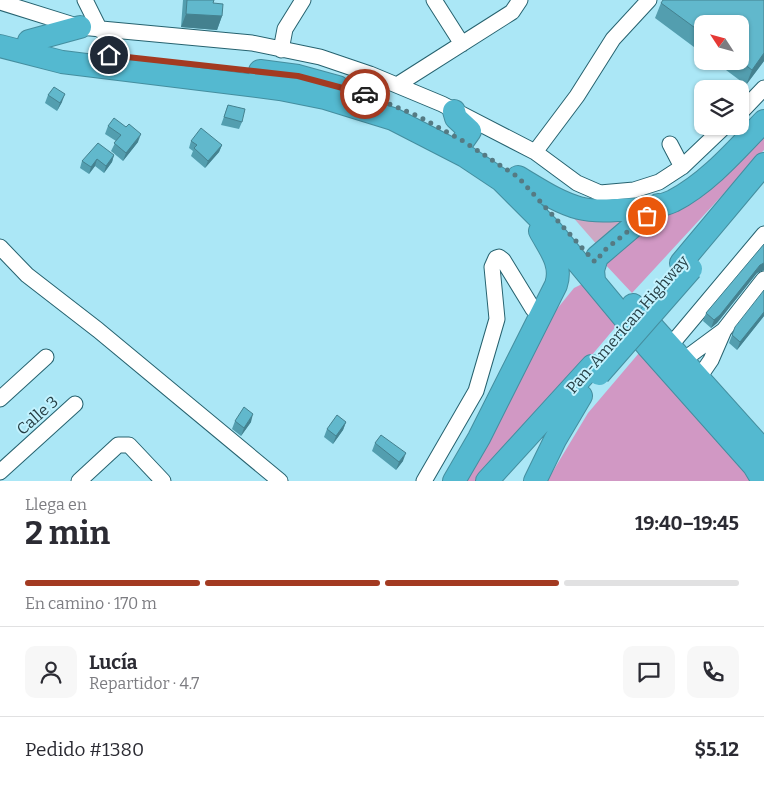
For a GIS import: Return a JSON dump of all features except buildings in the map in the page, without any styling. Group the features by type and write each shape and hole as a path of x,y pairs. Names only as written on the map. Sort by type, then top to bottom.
{"highway":[{"path":"2,45 90,28"},
{"path":"28,41 71,52 298,76 390,104 463,141 518,177 553,197 579,208 620,210 658,205 672,201 700,182 764,121"},
{"path":"2,45 62,62 280,89 325,98 393,119 414,129 472,161 501,180 676,353 764,451"},
{"path":"454,111 456,118 470,131 463,141"},
{"name":"Pan-American Highway","path":"686,266 764,164"},
{"path":"518,177 595,271 650,348 754,466 763,481"},
{"name":"Pan-American Highway","path":"487,481 595,370 686,266 764,184"},
{"path":"454,481 479,438 556,285 559,271 551,251 523,202"},
{"path":"529,338 563,285 571,277 595,271 606,249 658,205"},
{"name":"Pan-American Highway","path":"506,481 581,396 595,370"},
{"path":"535,481 555,440 581,396"}],"street":[{"path":"85,0 90,28"},
{"path":"281,50 285,29 303,0"},
{"path":"434,0 462,44"},
{"path":"398,85 512,12 520,0"},
{"path":"535,152 577,96 613,39 649,0"},
{"path":"0,2 90,28 252,43 320,56 398,85 454,111 535,152 577,183 600,193 634,190 659,182 682,167 716,135"},
{"path":"749,104 764,88"},
{"path":"670,144 682,167"},
{"path":"676,353 764,234"},
{"path":"0,247 27,275 98,330 280,481"},
{"path":"424,481 476,391 497,319 492,267 496,258 499,257 503,260 534,309 542,314"},
{"path":"698,379 711,360 724,330 764,279"},
{"path":"676,353 724,330"},
{"path":"0,400 46,357"},
{"name":"Calle 3","path":"0,472 75,404"},
{"path":"85,479 118,445 129,445 163,481"}],"shaded area":[{"path":"764,130 764,150 632,293 603,262 649,226 686,205"},
{"path":"564,207 632,220 599,247"},
{"path":"586,282 619,323 485,481 464,481 548,320 574,288"},
{"path":"639,353 743,467 751,481 547,481 588,413"}],"way so far":[{"path":"365,94 418,116 463,141 518,177 560,221 595,262 597,257 606,249 647,216"}],"route":[{"path":"109,55 298,76 365,94"}]}
